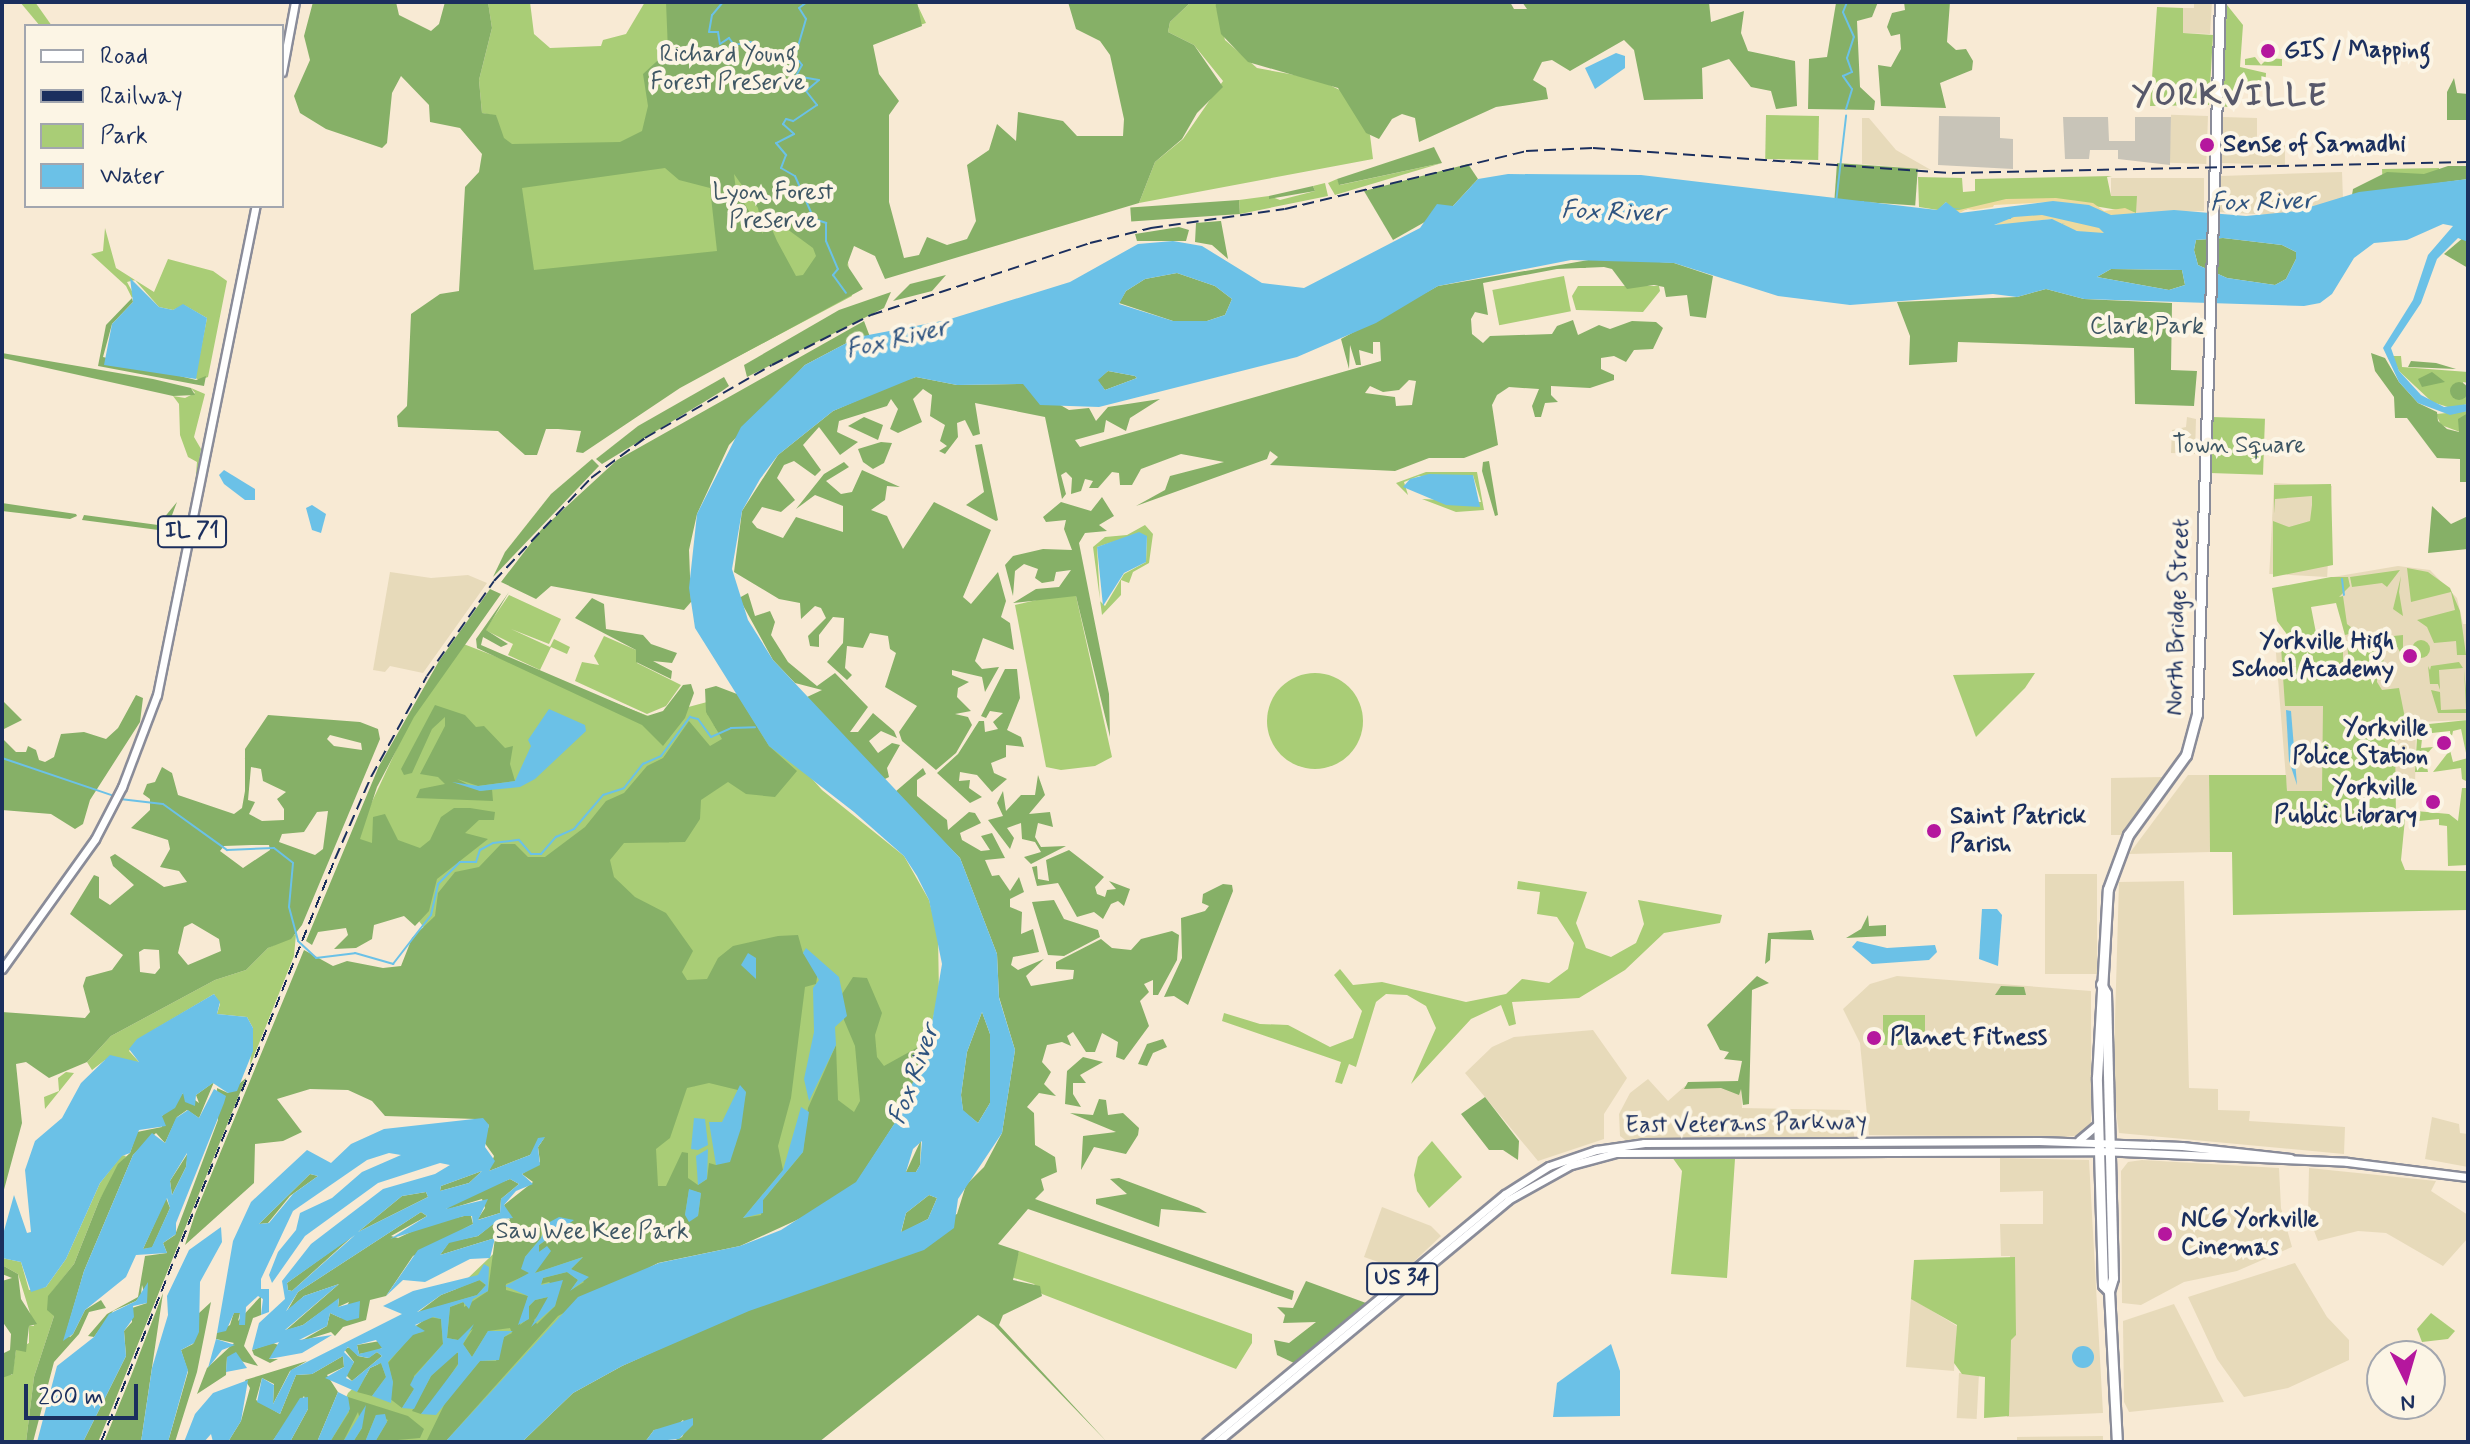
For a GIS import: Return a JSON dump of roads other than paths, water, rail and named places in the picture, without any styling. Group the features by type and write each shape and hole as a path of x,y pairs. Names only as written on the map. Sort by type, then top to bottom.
{"highway":[{"name":"North Bridge Street","path":"2117,1442 2109,1291 2113,1278 2103,1147 2101,984 2113,866 2128,835 2186,755 2197,714 2204,371 2220,2"}],"main road":[{"path":"284,61 295,2"},
{"name":"IL 71","path":"2,969 73,874 112,807 122,787 170,644 256,208"},
{"path":"2125,1144 2103,1124 2076,1146 2104,1170 2129,1153"},
{"name":"East Veterans Parkway","path":"1206,1442 1505,1194 1568,1158 1644,1143 2103,1147"},
{"name":"US 34","path":"2103,1147 2125,1144 2468,1177"},
{"name":"East Veterans Parkway","path":"1217,1442 1508,1200 1579,1162 1651,1149 2076,1146"},
{"name":"US 34","path":"2103,1147 2129,1153 2291,1159"}],"water":[{"path":"1616,53 1625,56 1625,68 1595,89 1585,68"},
{"name":"Fox River","path":"1508,174 1641,175 1937,210 1946,202 1960,213 2053,201 2089,205 2111,215 2174,210 2246,216 2297,211 2359,192 2468,179 2468,242 2458,238 2437,259 2421,303 2391,348 2399,371 2421,395 2444,407 2468,404 2468,411 2450,415 2418,403 2399,382 2383,348 2413,300 2428,255 2453,226 2443,224 2407,240 2374,243 2354,258 2332,294 2320,303 2304,306 2084,299 2046,289 2017,297 1993,294 1850,305 1778,296 1674,263 1571,260 1438,286 1376,323 1297,357 1099,407 1040,405 1023,384 957,385 916,377 833,411 778,455 760,479 742,511 732,569 748,620 773,660 960,858 997,954 999,998 1015,1050 1002,1133 958,1199 954,1228 924,1250 749,1311 622,1366 573,1393 522,1442 445,1442 578,1297 659,1263 740,1246 781,1230 856,1182 900,1115 929,1041 942,964 929,900 917,876 904,856 854,812 769,746 695,628 689,588 697,514 741,427 805,365 858,337 947,320 1070,282 1138,244 1173,241 1202,246 1262,283 1304,288 1420,228 1437,204 1453,206 1478,179","holes":["2042,215 2099,228 2104,233 2077,231 2052,219 1994,225 2014,217","2223,238 2282,245 2296,252 2296,259 2286,279 2275,285 2227,278 2198,265 2194,250 2196,240","2111,269 2182,270 2185,285 2169,290 2097,277","1177,273 1215,286 1232,299 1225,315 1207,321 1173,321 1119,304 1126,291 1145,279","1108,371 1137,378 1105,390 1098,380","982,1012 990,1034 990,1103 978,1123 963,1110 961,1095 967,1052","922,1141 920,1165 916,1172 906,1172 913,1149","929,1195 937,1198 928,1219 901,1232 906,1213"]},
{"path":"130,278 159,307 173,310 183,304 207,318 196,379 104,365 112,324 133,302"},
{"path":"224,470 255,489 255,500 245,500 224,484 219,475"},
{"path":"1429,474 1473,475 1480,507 1446,505 1403,487 1410,479"},
{"path":"312,505 326,514 321,533 312,530 306,508"},
{"path":"1139,532 1147,536 1146,562 1124,573 1103,606 1097,547"},
{"path":"549,709 585,725 586,731 535,779 520,787 480,791 452,782 478,786 515,781 531,746 528,740"},
{"path":"2286,710 2291,711 2297,785 2289,761"},
{"path":"1982,909 1997,909 2002,915 1998,966 1979,959"},
{"path":"1857,941 1887,948 1935,945 1937,952 1929,960 1872,964 1852,947"},
{"path":"806,948 839,977 847,1016 835,1027 836,1045 809,1101 804,1079 814,1032 813,988 819,980 803,953"},
{"path":"748,953 756,958 756,979 741,965"},
{"path":"214,994 220,1002 217,1014 247,1017 253,1028 253,1051 237,1091 228,1093 213,1083 196,1095 195,1106 185,1102 183,1093 175,1108 162,1116 166,1126 139,1130 130,1153 122,1156 100,1183 66,1259 46,1287 31,1292 21,1262 2,1258 2,1238 14,1195 27,1233 31,1232 25,1170 35,1141 62,1118 81,1083 110,1055 139,1062 129,1049 137,1039"},
{"path":"740,1085 746,1092 741,1128 730,1162 716,1165 709,1122 722,1122"},
{"path":"214,1089 226,1096 176,1223 176,1234 163,1243 167,1253 136,1255 126,1277 85,1310 73,1334 63,1341 84,1271 133,1155 152,1133 165,1143 176,1118 188,1110 199,1118","holes":["187,1153 186,1167 172,1195 170,1181","167,1198 170,1208 152,1247 143,1249"]},
{"path":"801,1107 809,1112 803,1152 763,1200 763,1213 743,1218 783,1170"},
{"path":"483,1118 489,1125 485,1147 495,1161 489,1171 530,1155 538,1138 545,1137 538,1147 540,1165 522,1174 533,1184 516,1191 504,1205 513,1218 500,1219 478,1236 449,1243 440,1255 495,1238 490,1258 470,1259 425,1282 403,1280 386,1296 418,1250 473,1224 472,1216 464,1216 390,1239 427,1216 421,1212 298,1292 286,1311 304,1296 339,1284 285,1330 303,1325 339,1298 338,1307 360,1301 359,1318 347,1321 330,1313 327,1326 299,1340 332,1335 302,1353 269,1359 279,1342 252,1350 259,1323 285,1299 282,1281 311,1244 383,1189 435,1174 450,1165 440,1163 378,1183 305,1236 272,1283 269,1275 278,1252 296,1230 300,1213 332,1198 362,1172 401,1155 389,1153 367,1160 293,1211 261,1279 261,1289 269,1289 269,1312 261,1315 263,1299 258,1296 246,1307 245,1325 239,1325 240,1313 234,1313 226,1331 217,1333 233,1241 251,1202 307,1150 331,1163 351,1144 384,1129","holes":["482,1171 469,1183 440,1191 441,1186","310,1174 318,1176 293,1194 269,1223 259,1224","510,1179 519,1184 501,1199 500,1213 478,1220 488,1199 446,1209","426,1192 428,1197 358,1232 402,1196","355,1235 292,1291 288,1290 287,1283"]},
{"path":"694,1118 705,1119 708,1145 698,1150 691,1149"},
{"path":"708,1149 707,1179 698,1185 696,1156"},
{"path":"689,1189 701,1193 698,1216 689,1222 685,1215"},
{"path":"559,1217 574,1220 539,1245 539,1252 547,1246 551,1251 535,1273 583,1257 571,1269 589,1277 570,1291 578,1280 567,1272 543,1278 541,1285 563,1280 555,1306 531,1327 548,1297 535,1300 529,1306 529,1319 518,1325 528,1296 505,1286 529,1273 521,1269 525,1257 541,1238 546,1224"},
{"path":"221,1227 222,1242 200,1282 199,1332 194,1343 181,1350 188,1370 168,1442 141,1442 152,1368 168,1315 167,1296 189,1250"},
{"path":"484,1264 489,1267 488,1291 473,1299 469,1309 463,1302 450,1307 447,1338 458,1340 474,1324 463,1344 472,1357 488,1331 513,1331 504,1337 499,1360 480,1361 436,1415 421,1414 458,1365 458,1352 431,1376 414,1409 402,1408 414,1389 410,1385 414,1377 443,1344 441,1319 433,1317 415,1325 425,1331 413,1335 388,1362 393,1382 391,1403 372,1396 386,1377 381,1363 370,1368 357,1392 325,1378 344,1367 343,1356 312,1374 296,1375 280,1414 257,1402 262,1378 274,1385 273,1404 291,1370 402,1314 383,1306 413,1291 478,1275","holes":["480,1280 486,1285 477,1295 417,1312 441,1295","376,1340 382,1348 359,1354 357,1345","348,1347 358,1356 369,1358 377,1352 382,1356 352,1381 346,1378 354,1362 344,1352"]},
{"path":"148,1282 147,1303 133,1306 134,1317 124,1331 126,1356 83,1442 37,1442 57,1366 94,1337 109,1314 136,1301"},
{"path":"216,1339 235,1345 222,1350 208,1368"},
{"path":"1611,1344 1620,1371 1620,1416 1553,1417 1557,1383"},
{"path":"2083,1346 2091,1349 2094,1357 2091,1365 2083,1368 2075,1365 2072,1357 2075,1349"},
{"path":"236,1352 247,1368 226,1372 227,1357"},
{"path":"248,1380 241,1421 228,1442 213,1442 211,1434 204,1442 184,1442 195,1414 213,1393"},
{"path":"338,1392 348,1397 350,1409 330,1442 317,1442"},
{"path":"308,1397 308,1409 290,1442 272,1442 300,1398"},
{"path":"366,1405 362,1428 353,1442 343,1442"},
{"path":"385,1414 387,1422 375,1442 365,1442 376,1415"},
{"path":"693,1418 693,1425 679,1439 645,1442 654,1430"}],"waterway":[{"path":"723,2 712,15 709,32 718,32 720,44 729,38 734,45 751,42 749,53 765,60 799,61 802,65 796,76 819,80 806,91 817,105 793,121 786,119 783,124 794,134 776,143 786,155 781,168 795,176 814,219 826,223 826,241 838,269 833,275 846,293"},
{"path":"794,60 806,19 799,8 807,2"},
{"path":"1846,109 1852,89 1843,76 1852,72 1847,58 1854,37 1843,12 1847,2"},
{"path":"1836,203 1846,116"},
{"path":"2342,579 2344,595"},
{"path":"120,799 163,804 227,850 274,848 293,863 289,907 298,941 316,958 355,953 393,964 431,915 438,884 460,862 476,862 480,850 493,843 519,840 531,854 541,854 556,837 574,829 603,795 624,788 643,764 661,756 690,717 698,719 711,737 731,728 755,727"},
{"path":"2,758 114,796"}],"railway":[{"path":"101,1442 335,859 371,777 427,676 494,581 591,478 645,438 772,365 871,315 1090,243 1151,228 1285,209 1526,151 1593,148 1953,173 2468,162"}],"place":[{"name":"GIS / Mapping","path":"2268,51"},
{"name":"Sense of Samadhi","path":"2207,145"},
{"name":"Yorkville High School Academy","path":"2410,656"},
{"name":"Yorkville Police Station","path":"2444,743"},
{"name":"Yorkville Public Library","path":"2433,802"},
{"name":"Saint Patrick Parish","path":"1934,831"},
{"name":"Planet Fitness","path":"1874,1038"},
{"name":"NCG Yorkville Cinemas","path":"2165,1234"}],"district":[{"name":"YORKVILLE","path":"2230,96"}],"park label":[{"name":"Richard Young Forest Preserve","path":"728,69"},
{"name":"Lyon Forest Preserve","path":"773,207"},
{"name":"Clark Park","path":"2147,327"},
{"name":"Town Square","path":"2239,446"},
{"name":"Saw Wee Kee Park","path":"592,1232"}]}
